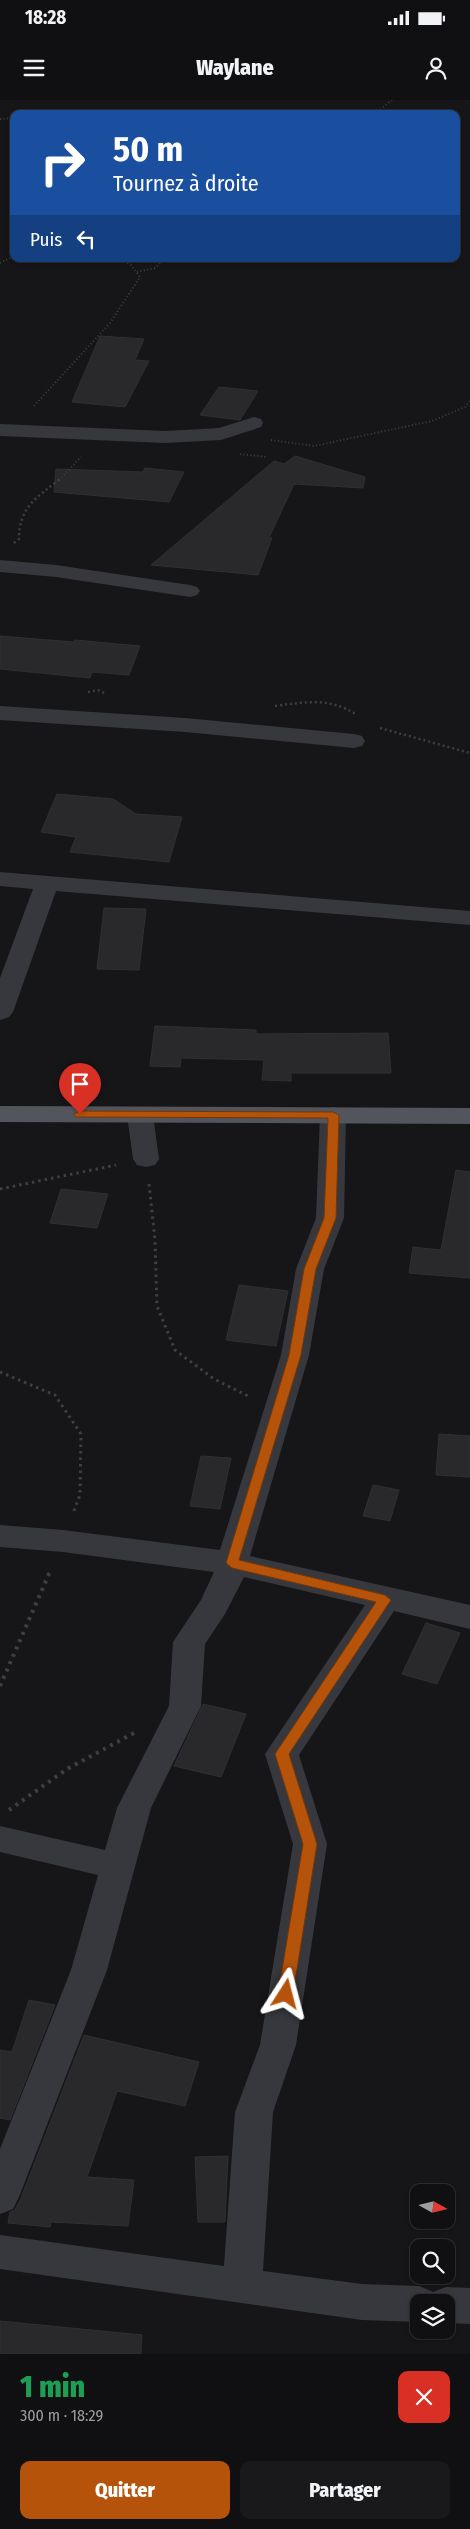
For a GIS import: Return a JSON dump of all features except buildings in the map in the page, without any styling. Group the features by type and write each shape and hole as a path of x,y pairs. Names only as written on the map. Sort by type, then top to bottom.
{"main road":[{"path":"0,1114 470,1116"}],"street":[{"path":"5,430 165,437 221,434 254,423"},
{"path":"5,557 56,571 190,591"},
{"path":"0,713 176,724 354,742"},
{"path":"0,879 470,918"},
{"path":"0,1012 47,883"},
{"path":"140,1115 146,1159"},
{"path":"0,2197 90,1970 134,1808 185,1706 189,1642 214,1606 232,1563 295,1355 310,1269 330,1218 333,1115"},
{"path":"0,1536 63,1541 232,1563 385,1600 470,1617"},
{"path":"242,2287 254,2112 278,2045 310,1844 282,1754 385,1600"},
{"path":"4,1825 118,1866"},
{"path":"0,2252 242,2287 362,2302 410,2304"},
{"path":"455,2305 470,2306"}],"path":[{"path":"380,110 392,100"},
{"path":"5,430 36,404 110,322 140,277 131,265 124,262"},
{"path":"136,272 155,268 161,262"},
{"path":"221,434 314,446 432,421 465,407 470,401"},
{"path":"5,557 19,539 17,527 20,516 27,506 74,470"},
{"path":"317,699 336,703 359,717"},
{"path":"378,728 470,753"},
{"path":"0,1189 146,1159 155,1240 157,1306 175,1350 214,1379 278,1410"},
{"path":"4,1825 67,1769 185,1706"}],"route":[{"path":"80,1114 333,1115 330,1218 310,1269 295,1355 232,1563 385,1600 282,1754 310,1844 286,1994"}]}
